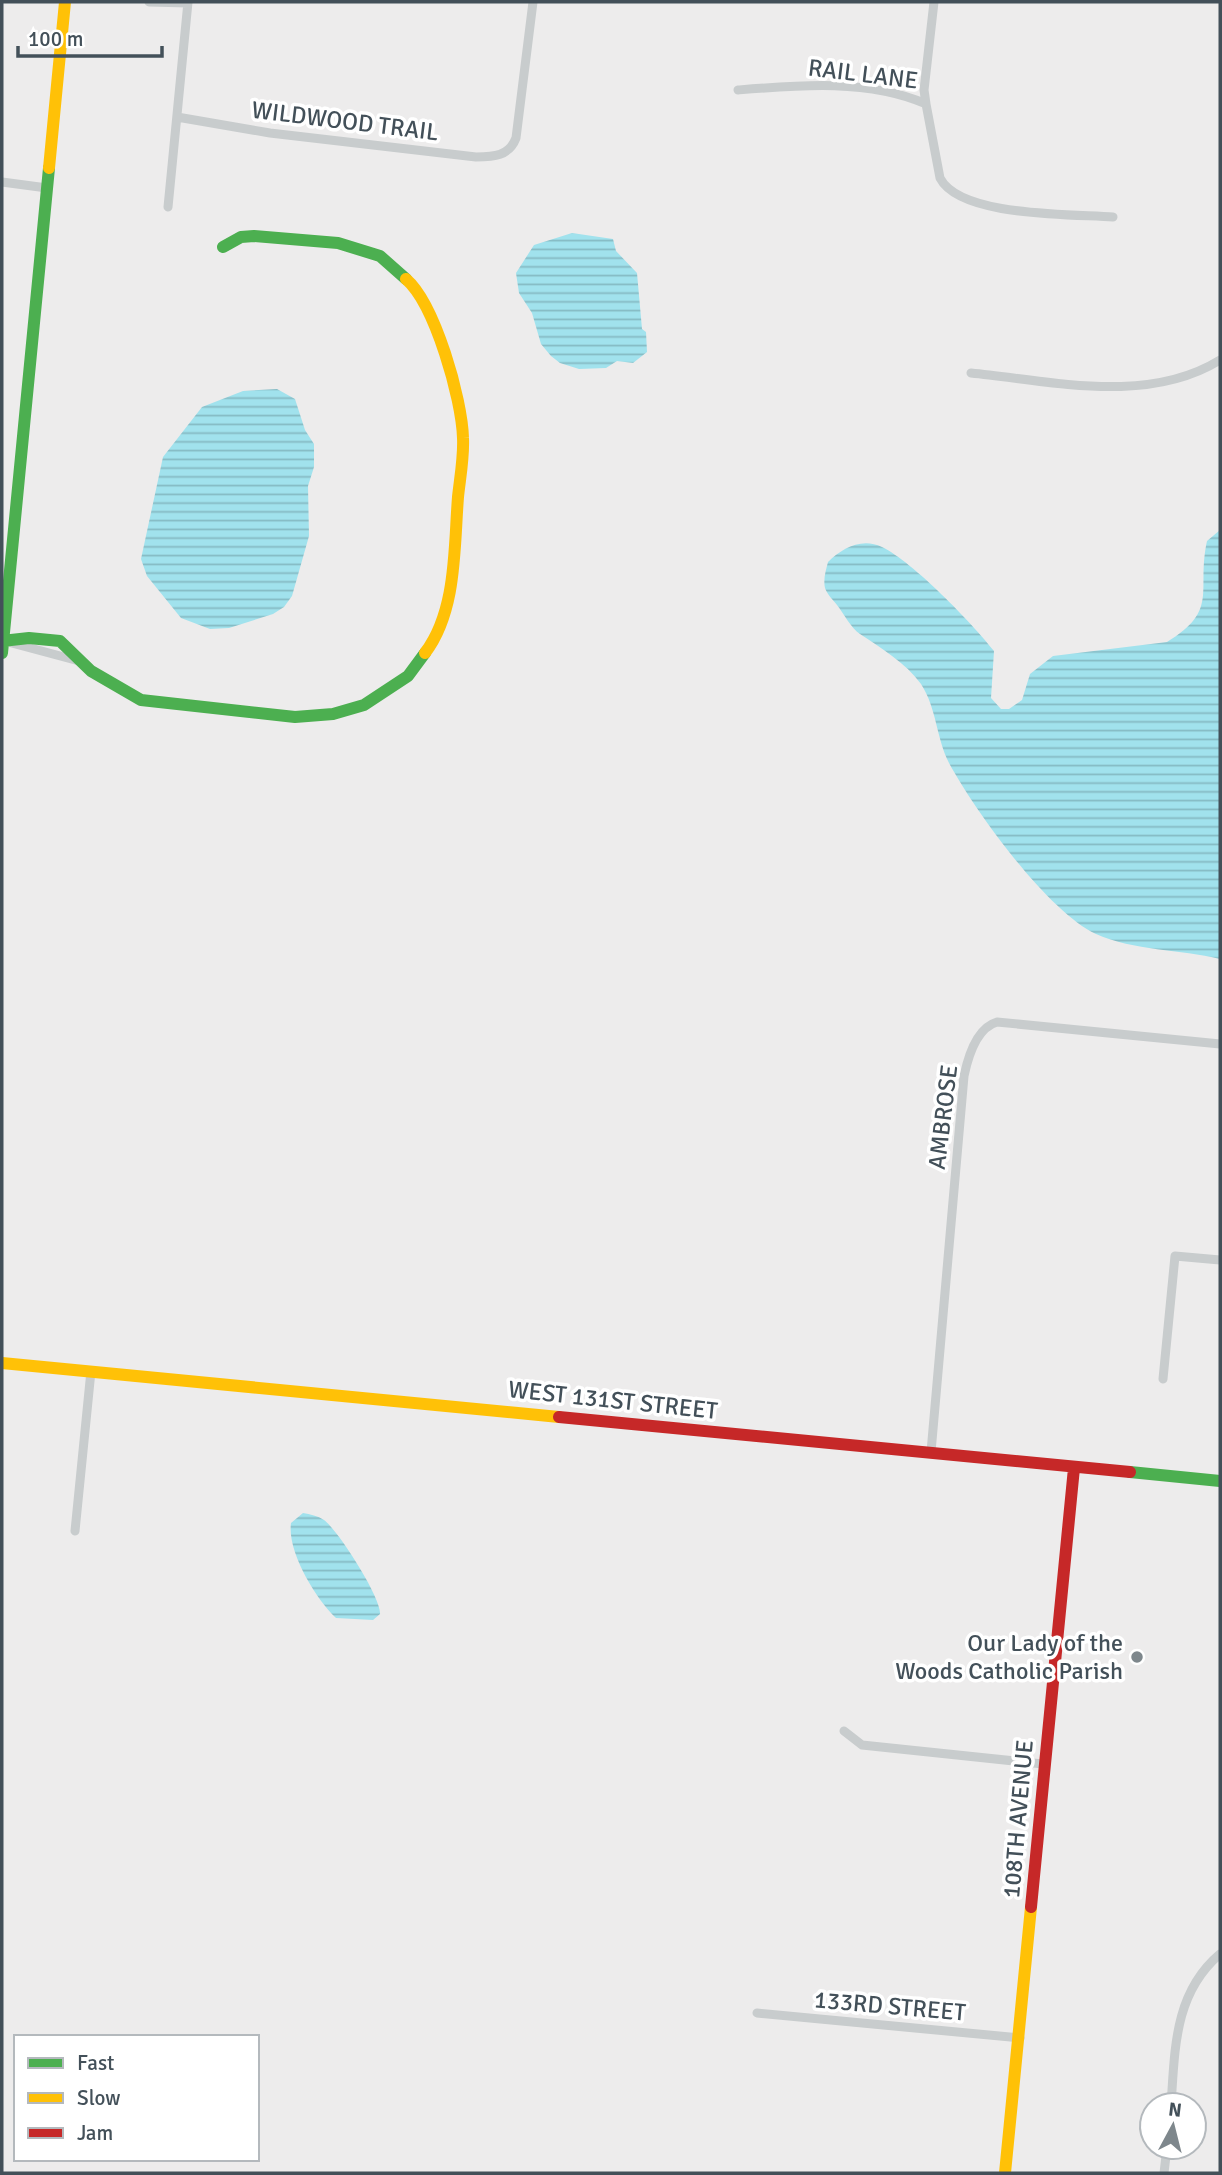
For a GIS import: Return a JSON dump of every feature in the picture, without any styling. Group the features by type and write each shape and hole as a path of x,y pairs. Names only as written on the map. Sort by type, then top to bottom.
{"street":[{"path":"65,2 2,645 29,638 60,641 112,686 141,700 315,717 364,705 394,688 418,664 440,626 450,588 463,438 453,385 435,323 423,297 392,265 353,246 254,236 242,237 223,247"},
{"path":"149,2 188,2 168,207"},
{"name":"WILDWOOD TRAIL","path":"177,117 270,133 476,158 507,152 516,138 533,2"},
{"name":"RAIL LANE","path":"926,104 924,90 934,2"},
{"name":"RAIL LANE","path":"738,90 803,85 860,89 913,98 926,104"},
{"path":"926,104 940,178 945,188 955,195 997,208 1112,217"},
{"path":"2,182 47,188"},
{"path":"971,373 1108,387 1177,380 1220,360"},
{"name":"AMBROSE","path":"931,1452 964,1076 978,1037 990,1024 997,1022 1220,1044"},
{"path":"1163,1379 1175,1256 1220,1260"},
{"name":"WEST 131ST STREET","path":"2,1363 1220,1481"},
{"path":"75,1531 91,1371"},
{"name":"108TH AVENUE","path":"1005,2173 1074,1468"},
{"path":"844,1731 862,1745 1043,1764"},
{"path":"1172,2091 1177,2032 1183,2007 1198,1977 1220,1954"},
{"name":"133RD STREET","path":"757,2013 1020,2038"}],"water":[{"path":"572,233 613,239 616,251 637,273 647,352 633,363 617,361 606,368 579,369 560,363 541,344 532,313 519,293 516,273 534,245"},
{"path":"277,389 295,399 305,430 314,444 314,467 308,486 309,536 292,596 284,607 273,614 229,628 210,629 181,618 147,576 141,559 163,457 202,407 243,391"},
{"path":"1220,530 1220,959 1111,940 1077,922 1056,904 1014,858 961,783 949,763 930,703 921,684 901,663 854,628 827,592 824,581 828,562 853,545 875,544 895,555 941,594 994,651 991,698 1001,709 1009,709 1022,700 1030,674 1053,656 1167,642 1183,631 1194,620 1203,598 1207,541"},
{"path":"303,1513 324,1520 348,1550 379,1606 380,1614 373,1620 336,1618 311,1587 293,1547 291,1534 291,1523"}],"traffic: fast":[{"path":"2,653 49,168"},
{"path":"223,247 241,237 254,236 338,243 380,256 406,279"},
{"path":"2,641 29,638 60,641 91,671 141,700 295,717 333,714 364,705 408,676 425,653"},
{"path":"1130,1472 1220,1481"}],"traffic: slow":[{"path":"49,168 65,2"},
{"path":"406,279 417,291 437,330 458,400 463,438 452,578 443,618 425,653"},
{"path":"2,1363 559,1417"},
{"path":"1005,2173 1031,1907"}],"traffic: jam":[{"path":"559,1417 1130,1472"},
{"path":"1031,1907 1074,1468"}],"place":[{"name":"Our Lady of the Woods Catholic Parish","path":"1137,1657"}]}
